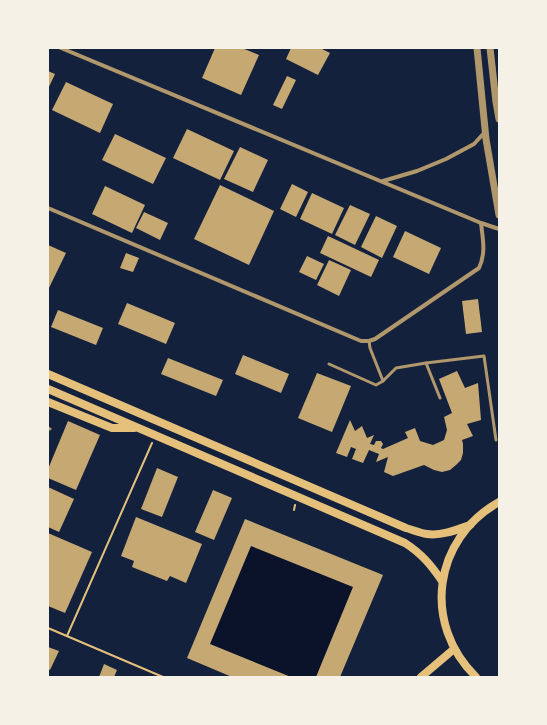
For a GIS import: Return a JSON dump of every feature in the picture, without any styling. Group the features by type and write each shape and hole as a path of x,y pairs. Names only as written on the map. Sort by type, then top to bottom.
{"main road":[{"path":"48,374 406,528 427,534 438,534 470,525"},
{"path":"48,389 405,543 415,549 426,559 442,581"},
{"path":"48,402 112,428 137,428"},
{"path":"476,677 464,664 454,649 447,633 441,599 442,581 452,551 460,537 485,511 499,502"},
{"path":"421,677 454,649"}],"street":[{"path":"61,48 481,223 499,229"},
{"path":"477,48 485,132 499,215"},
{"path":"490,48 499,119"},
{"path":"383,182 446,158 474,144 485,132"},
{"path":"48,208 354,338 369,341 375,339 479,268 483,260 484,253 481,223"}],"lane":[{"path":"369,341 370,348 383,381"},
{"path":"330,364 376,385 383,381 396,368 484,356 496,440"},
{"path":"426,363 440,398"}],"path":[{"path":"68,636 156,436"},
{"path":"294,510 296,505"},
{"path":"48,628 163,677"}],"water":[{"path":"251,546 353,587 316,677 291,677 210,644"}],"building":[{"path":"215,48 242,48 259,55 241,95 202,78"},
{"path":"291,48 320,48 330,53 318,75 286,59"},
{"path":"48,71 55,74 48,89"},
{"path":"287,76 296,80 282,109 273,105"},
{"path":"66,82 113,104 100,133 52,110"},
{"path":"187,129 234,151 220,180 173,158"},
{"path":"115,134 166,158 153,184 102,160"},
{"path":"240,147 268,160 253,192 224,179"},
{"path":"292,184 308,192 296,217 280,209"},
{"path":"220,185 274,211 249,265 194,239"},
{"path":"105,186 145,205 132,233 92,214"},
{"path":"312,193 344,208 332,234 300,219"},
{"path":"350,205 370,214 355,245 335,235"},
{"path":"144,212 168,223 160,240 136,228"},
{"path":"376,216 397,226 382,258 361,247"},
{"path":"405,231 441,248 429,274 393,257"},
{"path":"328,236 379,260 371,277 320,253"},
{"path":"48,245 66,253 48,290"},
{"path":"126,253 139,258 133,272 120,268"},
{"path":"307,256 324,264 316,280 299,272"},
{"path":"329,260 351,270 339,296 317,285"},
{"path":"478,299 482,332 466,334 462,301"},
{"path":"127,303 175,323 166,344 118,324"},
{"path":"58,310 103,328 96,345 51,327"},
{"path":"243,355 289,374 281,393 235,374"},
{"path":"168,358 223,380 216,396 161,374"},
{"path":"457,371 465,388 478,383 481,420 467,424 473,436 462,440 463,453 461,460 450,470 442,472 424,465 393,476 384,472 388,457 376,462 379,454 369,450 363,463 352,459 356,449 351,447 347,457 336,453 350,420 355,431 362,426 367,438 374,435 370,444 374,445 376,441 381,441 383,444 381,448 383,449 408,438 405,432 415,428 420,441 433,445 444,440 447,430 444,417 452,413 439,379"},
{"path":"317,373 351,386 332,432 298,418"},
{"path":"68,421 100,435 76,490 48,478 48,469"},
{"path":"157,468 178,477 162,517 141,509"},
{"path":"48,487 74,499 59,532 48,527"},
{"path":"213,490 232,498 214,540 195,532"},
{"path":"136,517 202,544 186,583 170,576 167,581 132,567 134,561 121,556"},
{"path":"245,519 383,575 340,677 316,677 353,587 251,546 210,644 291,677 232,677 187,658"},
{"path":"48,533 92,552 65,613 48,606"},
{"path":"48,647 59,651 50,670 48,669"},
{"path":"104,664 117,670 114,677 99,677"}]}
